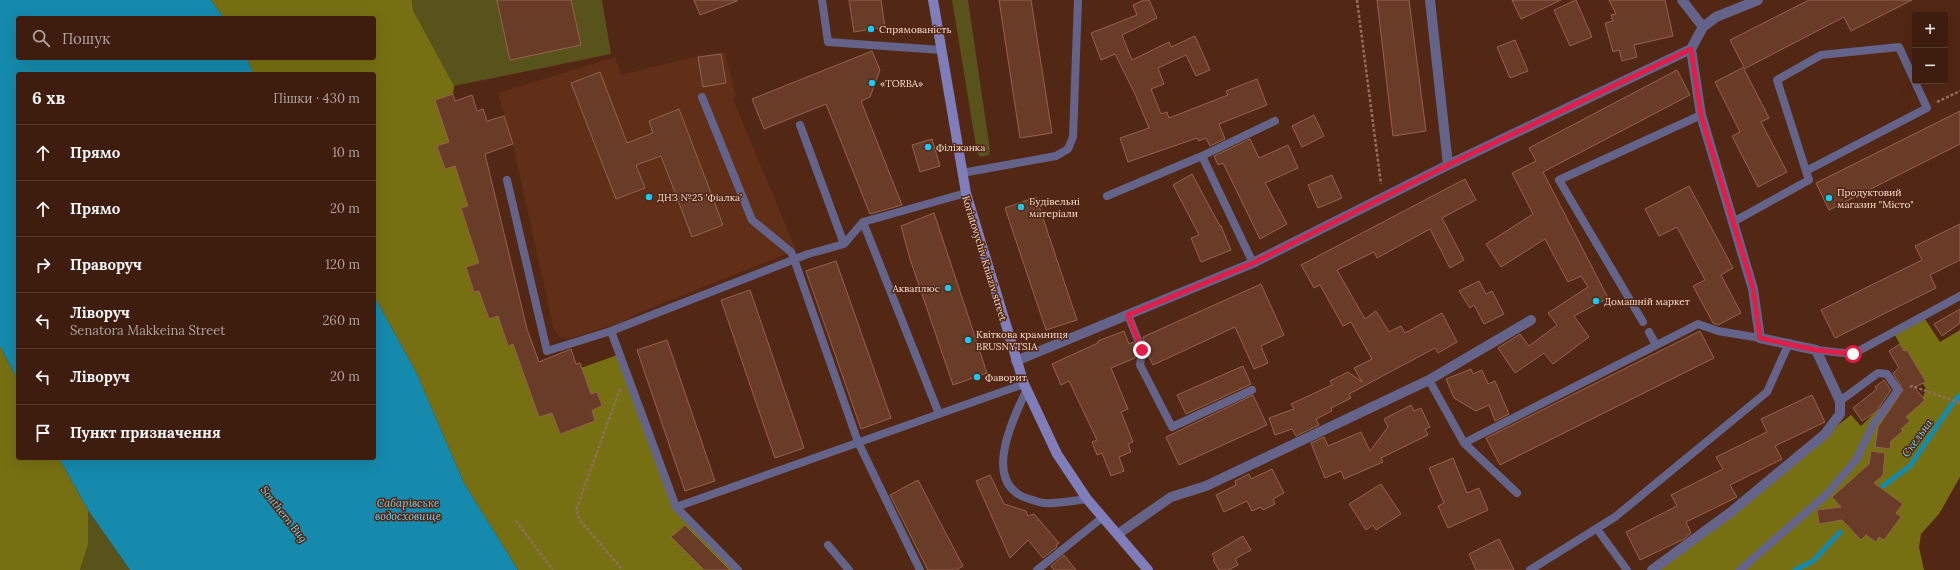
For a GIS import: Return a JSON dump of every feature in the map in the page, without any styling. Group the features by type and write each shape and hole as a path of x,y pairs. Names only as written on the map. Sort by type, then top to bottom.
{"main road":[{"name":"Koriatovychiv Kniaziv street","path":"933,0 966,193 1016,361 1057,454 1087,499 1148,570"}],"street":[{"path":"1430,0 1448,165"},
{"path":"1682,0 1703,27"},
{"path":"1016,361 1253,263 1448,165 1691,49 1703,27 1716,17 1758,0"},
{"path":"1652,570 1731,512 1825,434 1840,414 1840,401 1816,350 1760,338 1753,288 1701,115 1691,49"},
{"path":"1118,534 1171,497 1206,486 1429,380 1531,320"}],"lane":[{"path":"822,0 828,42 941,50"},
{"path":"962,172 1056,156 1068,149 1073,137 1078,0"},
{"path":"1733,222 1809,180 1806,171 1777,80 1821,55 1899,47 1927,108 1806,171"},
{"path":"702,97 752,220 791,252 858,442 920,570"},
{"path":"1642,322 1559,180 1701,115"},
{"path":"1107,196 1202,156 1275,121"},
{"path":"800,125 844,244"},
{"path":"1202,156 1253,263"},
{"path":"507,180 547,352 612,331 794,259 844,244 863,222 966,193"},
{"path":"863,222 939,414"},
{"path":"1816,350 1853,354 1960,296"},
{"path":"1128,315 1142,350 1140,365 1172,427 1252,390"},
{"path":"1464,443 1698,324 1718,331 1760,338"},
{"path":"612,331 676,507 738,570"},
{"path":"1649,332 1656,345"},
{"path":"1530,570 1615,517 1767,392 1788,343"},
{"path":"1740,570 1827,494 1856,460 1873,425 1898,390 1887,374 1878,373 1840,401"},
{"path":"1429,380 1464,443 1517,493"},
{"path":"676,507 858,442 1026,386"},
{"path":"1026,386 1009,429 1004,448 1004,472 1012,490 1016,494 1043,504 1087,499"},
{"path":"1037,570 1103,517"},
{"path":"1597,529 1627,570"},
{"path":"828,545 849,570"}],"path":[{"path":"1357,0 1383,198"},
{"path":"1927,108 1960,91"},
{"path":"624,570 581,522 576,513 626,371"},
{"path":"1898,390 1912,386 1960,403"},
{"path":"516,521 553,570"}],"shaded area":[{"path":"211,0 412,0 413,10 454,86 453,94 462,138 438,146 445,169 460,164 467,185 462,187 468,206 461,208 479,263 466,267 474,292 479,291 489,318 498,316 508,346 513,344 539,416 552,413 561,434 594,421 592,410 602,406 597,392 591,394 581,368 620,354 676,507 738,570 518,570 464,483 416,372 376,300 376,72 252,72 248,60 376,60 376,16 223,16"},
{"path":"412,0 602,0 611,54 454,86 413,10"},
{"path":"952,0 968,0 990,150 989,155 980,157 977,152"},
{"name":"ДНЗ №25 'Фіалка'","path":"725,52 736,96 733,99 796,250 636,314 620,323 569,339 560,337 554,330 513,145 498,93 615,57 621,75 698,56"},
{"path":"1923,316 1940,342 1960,330 1960,477 1939,514 1921,534 1919,547 1924,570 1652,570 1851,415 1861,426 1895,394 1910,410 1920,405 1926,389 1893,332"},
{"path":"0,346 16,377 16,460 60,460 88,510 88,545 80,570 0,570"},
{"path":"88,510 130,570 80,570 88,545"}],"water":[{"path":"0,0 211,0 223,16 16,16 16,60 248,60 252,72 16,72 16,377 0,346"},
{"name":"Сабарівське водосховище","path":"376,300 416,372 464,483 518,570 130,570 88,510 60,460 376,460"}],"building":[{"path":"497,0 571,0 581,45 510,60"},
{"path":"694,0 737,0 737,1 700,15"},
{"path":"849,0 881,0 885,27 854,32"},
{"path":"999,0 1031,0 1052,133 1020,138"},
{"path":"1144,0 1149,0 1157,18 1122,35 1132,60 1169,42 1171,47 1195,36 1210,70 1196,76 1186,55 1158,68 1164,84 1151,89 1161,114 1167,112 1169,118 1228,95 1226,91 1257,79 1267,105 1219,124 1225,139 1210,146 1206,138 1199,141 1197,138 1128,162 1120,138 1149,128 1135,94 1115,54 1101,60 1091,33 1137,15 1133,5"},
{"path":"1377,0 1409,0 1426,131 1393,136"},
{"path":"1512,0 1561,0 1521,19"},
{"path":"1576,0 1592,37 1570,46 1554,10"},
{"path":"1609,0 1665,0 1673,36 1634,45 1637,57 1622,61 1619,50 1613,52 1605,23 1613,21 1611,15 1616,14"},
{"path":"1809,0 1912,0 1851,31 1844,17 1744,69 1769,118 1761,122 1787,172 1758,187 1732,136 1740,132 1715,82 1744,67 1730,40"},
{"path":"1515,40 1528,71 1510,78 1497,47"},
{"path":"872,51 880,70 870,97 861,101 902,205 870,214 826,104 764,129 752,99"},
{"path":"721,54 726,83 703,87 698,57"},
{"path":"1677,70 1690,95 1543,172 1608,298 1574,316 1589,337 1553,364 1544,353 1515,373 1498,348 1520,334 1529,346 1557,325 1548,313 1588,287 1581,276 1568,282 1545,239 1501,267 1486,244 1533,214 1512,173 1536,161 1529,148"},
{"path":"600,72 627,143 653,133 649,121 679,109 723,225 692,237 661,156 636,165 645,188 616,199 571,83"},
{"path":"453,94 455,101 472,95 477,111 483,109 487,121 504,116 513,144 485,154 527,329 539,362 571,349 576,364 580,363 591,394 597,392 602,406 592,410 595,421 560,434 552,413 539,417 513,344 508,346 498,316 489,319 479,291 474,292 466,267 479,263 461,208 468,206 455,166 445,169 437,146 449,142 435,100"},
{"path":"1960,111 1960,144 1829,210 1816,183"},
{"path":"1314,115 1324,136 1302,147 1292,126"},
{"path":"932,139 940,166 920,172 912,145"},
{"path":"1250,139 1259,158 1288,145 1298,168 1265,183 1287,224 1260,239 1223,163 1218,165 1214,156"},
{"path":"1192,174 1221,226 1231,250 1201,262 1191,238 1199,235 1173,185"},
{"path":"1332,175 1342,198 1318,208 1308,185"},
{"path":"1465,179 1476,200 1442,218 1464,260 1450,268 1430,229 1377,258 1374,252 1337,270 1365,319 1376,311 1389,332 1401,326 1405,333 1442,313 1457,342 1438,353 1435,348 1349,394 1351,398 1331,408 1332,411 1316,419 1319,425 1296,436 1292,429 1275,435 1269,418 1294,409 1291,404 1332,385 1330,381 1348,372 1362,382 1354,368 1372,359 1351,322 1343,326 1320,285 1314,288 1301,265"},
{"path":"1689,186 1733,268 1721,275 1741,313 1718,325 1713,323 1693,286 1705,280 1677,227 1659,236 1645,209"},
{"path":"1036,197 1077,320 1046,330 1005,208"},
{"path":"934,213 987,373 953,385 910,259 901,226"},
{"path":"1960,224 1960,260 1930,275 1936,288 1835,338 1821,310 1922,260 1915,246"},
{"path":"836,261 891,418 861,429 806,271"},
{"path":"1479,281 1486,294 1492,291 1504,314 1484,324 1474,305 1470,308 1459,291"},
{"path":"1261,284 1284,335 1261,346 1268,363 1254,369 1235,327 1153,365 1147,353 1143,337"},
{"path":"750,290 804,448 775,458 721,300"},
{"path":"1960,309 1960,323 1942,336 1934,324"},
{"path":"1124,331 1129,344 1133,342 1136,351 1135,358 1111,368 1128,409 1121,412 1133,442 1128,444 1131,452 1119,457 1124,471 1111,476 1102,453 1097,455 1092,442 1097,440 1069,381 1061,385 1052,364 1098,343 1098,341"},
{"path":"1700,331 1714,358 1500,465 1486,438"},
{"path":"667,340 715,481 685,491 637,350"},
{"path":"1900,344 1904,351 1907,350 1926,382 1914,387 1925,400 1906,417 1910,421 1901,429 1903,431 1891,441 1890,449 1875,447 1878,427 1903,390 1893,373 1899,368 1889,351"},
{"path":"1243,366 1251,384 1186,414 1177,395"},
{"path":"1471,369 1473,374 1482,370 1488,384 1495,381 1509,414 1495,421 1489,405 1476,411 1454,398 1446,379"},
{"path":"1884,380 1891,390 1876,412 1862,421 1853,408 1877,389 1875,387"},
{"path":"1253,395 1267,425 1179,465 1166,437"},
{"path":"1812,395 1825,422 1775,446 1782,459 1730,485 1737,497 1686,522 1691,533 1684,539 1640,560 1626,532 1677,506 1671,495 1723,469 1716,457 1767,432 1761,419"},
{"path":"1411,405 1414,411 1421,408 1430,427 1425,429 1428,435 1381,458 1383,462 1344,479 1341,471 1325,478 1311,443 1324,437 1328,446 1361,432 1370,451 1388,427 1384,419"},
{"path":"1871,451 1885,453 1883,475 1874,483 1903,504 1896,513 1901,517 1884,540 1879,537 1876,542 1866,535 1861,540 1842,520 1819,524 1817,510 1841,507 1832,497 1869,464"},
{"path":"1453,458 1467,493 1479,488 1488,510 1448,528 1438,506 1444,503 1429,468"},
{"path":"1272,469 1284,493 1273,499 1275,504 1263,510 1261,507 1252,511 1247,501 1224,512 1216,495 1236,485 1235,481 1249,474 1251,479"},
{"path":"990,475 1004,504 1026,511 1028,516 1034,514 1059,543 1056,545 1057,547 1043,558 1028,540 1010,558 976,481"},
{"path":"918,480 963,566 956,570 928,570 890,495"},
{"path":"1381,484 1401,514 1376,530 1373,525 1366,530 1349,504"},
{"path":"685,525 730,570 704,570 671,537"},
{"path":"1243,536 1251,550 1235,559 1238,565 1228,570 1219,570 1213,560 1215,559 1212,554"},
{"path":"1499,539 1514,570 1476,570 1469,554"},
{"path":"1064,555 1076,570 1054,570 1051,566"}],"waterway":[{"name":"Скельна","path":"1883,486 1910,466 1952,404 1960,395"},
{"name":"Скельна","path":"1795,570 1813,561 1840,532"}],"place":[{"name":"Спрямованість","path":"871,29"},
{"name":"«TORBA»","path":"872,83"},
{"name":"Філіжанка","path":"928,147"},
{"name":"ДНЗ №25 'Фіалка'","path":"649,197"},
{"name":"Продуктовий магазин \"Місто\"","path":"1829,198"},
{"name":"Будівельні матеріали","path":"1021,207"},
{"name":"Акваплюс","path":"948,288"},
{"name":"Домашній маркет","path":"1596,301"},
{"name":"Квіткова крамниця BRUSNYTSIA","path":"968,340"},
{"name":"Фаворит","path":"977,377"}],"route":[{"path":"1142,350 1128,315 1253,263 1448,165 1691,49 1701,115 1753,288 1760,338 1816,350 1853,354"}],"water label":[{"name":"Southern Bug","path":"284,514"}]}
